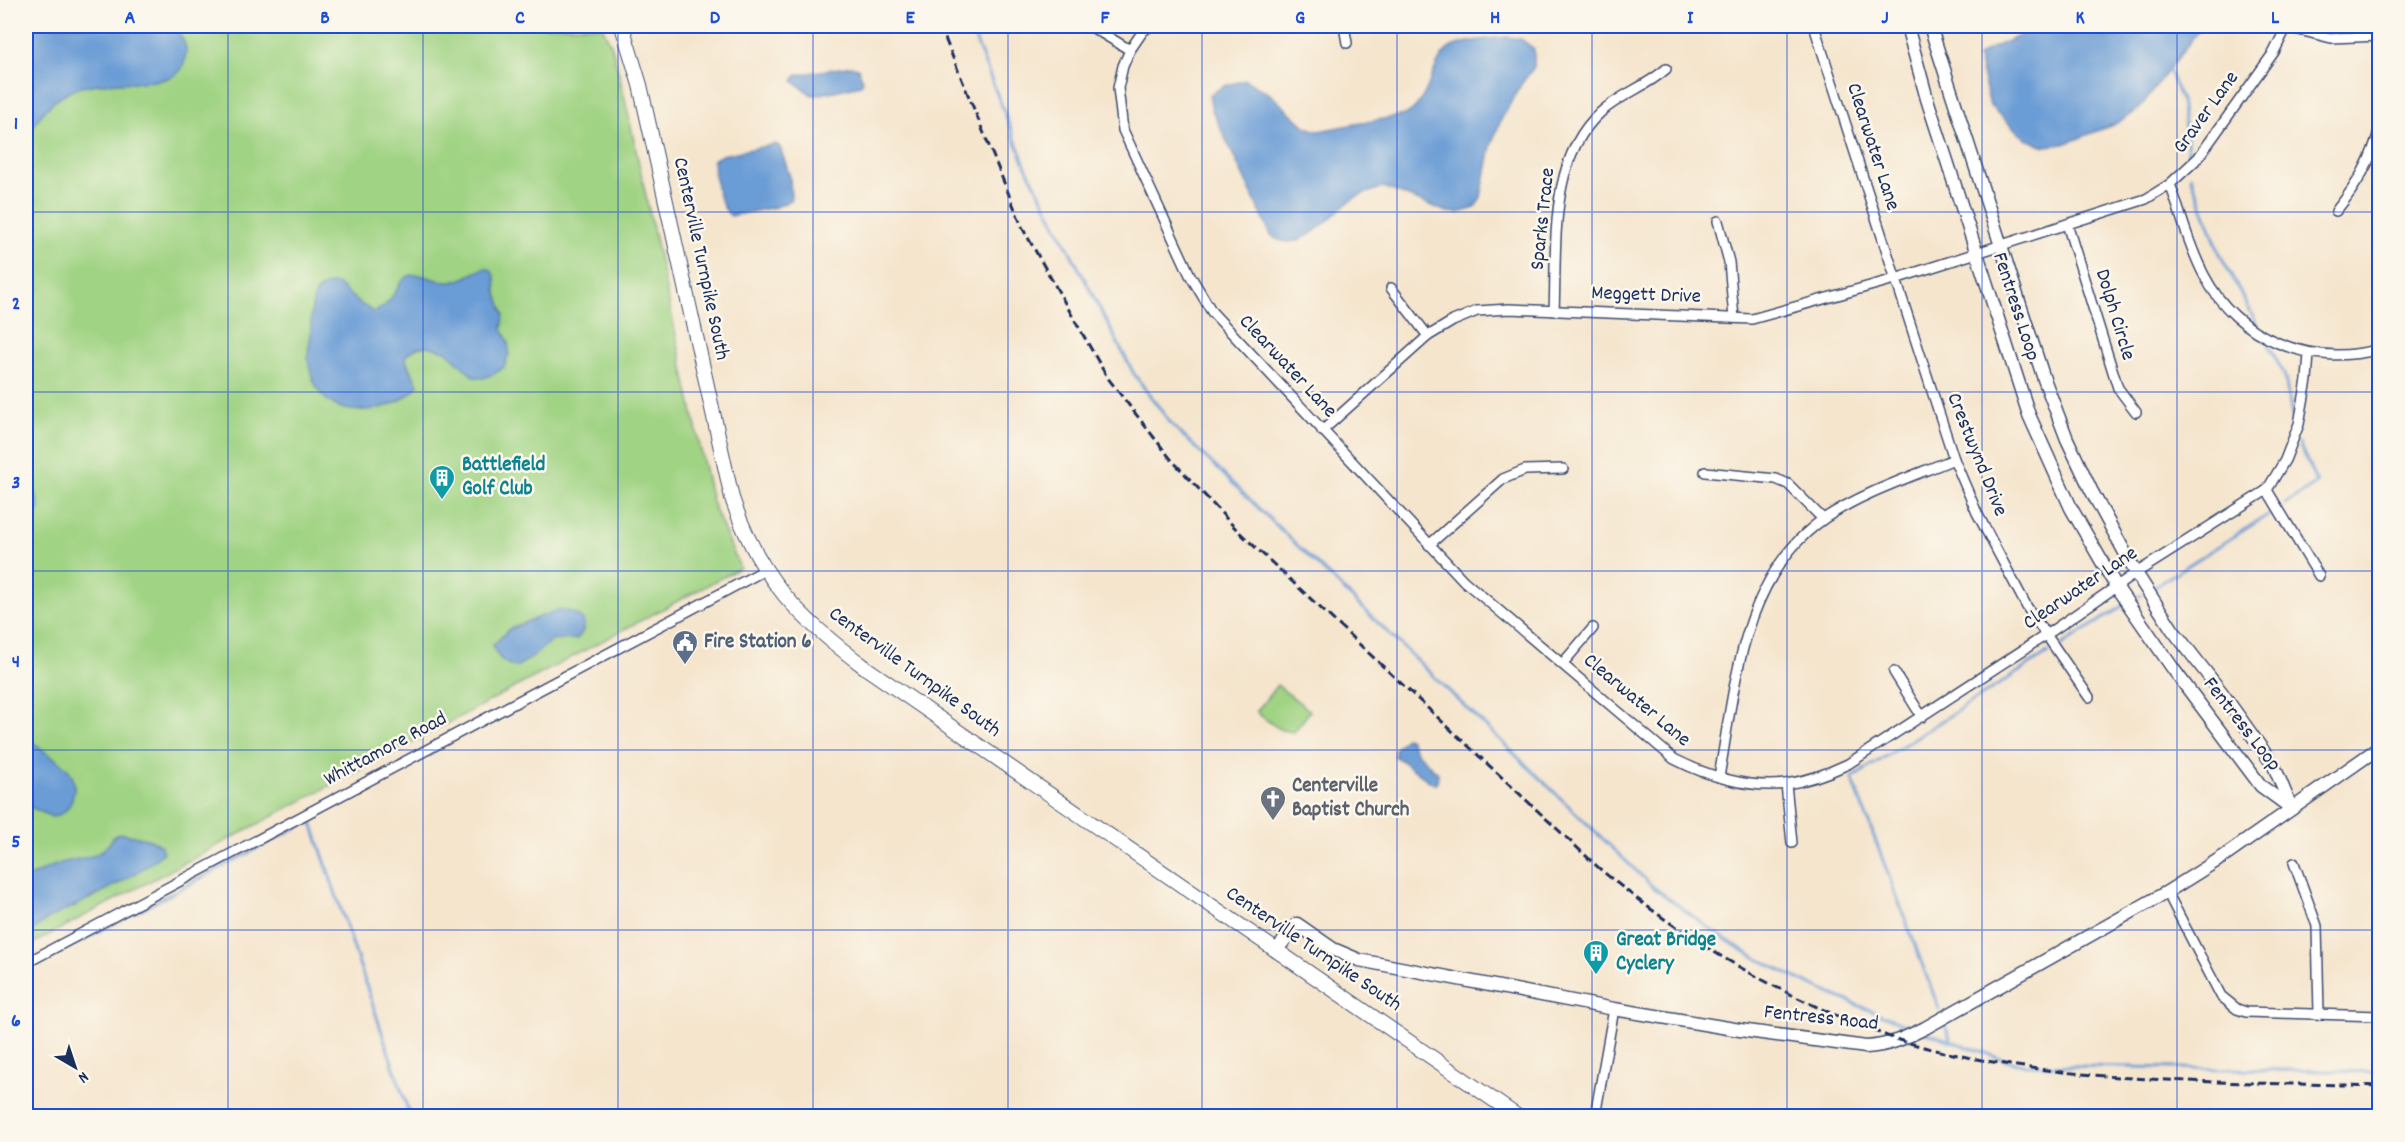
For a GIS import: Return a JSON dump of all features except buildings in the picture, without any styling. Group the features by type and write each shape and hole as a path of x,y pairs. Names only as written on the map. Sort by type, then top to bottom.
{"main road":[{"name":"Centerville Turnpike South","path":"622,26 634,63 651,134 724,471 738,518 765,570 792,606 840,649 1517,1116"}],"street":[{"path":"1090,26 1130,50"},
{"name":"Clearwater Lane","path":"1149,26 1130,50 1123,66 1118,88 1122,130 1195,285 1212,312 1464,581 1674,759 1695,770 1719,777 1745,783 1786,784 1826,774 1848,764 2117,588 2136,573 2267,490 2284,460 2299,423 2309,354"},
{"path":"1344,26 1347,43"},
{"name":"Clearwater Lane","path":"1814,26 1895,279"},
{"name":"Fentress Loop","path":"1907,26 1927,99 2029,415 2071,508 2117,588 2174,670 2261,786 2291,808"},
{"name":"Fentress Loop","path":"1930,26 2044,379 2067,439 2091,490 2136,573 2172,629 2222,693 2274,766 2291,808"},
{"path":"2287,26 2331,38 2378,37 2379,47"},
{"name":"Graver Lane","path":"2000,245 2146,199 2170,184 2198,158 2274,52 2287,26"},
{"name":"Sparks Trace","path":"1554,311 1559,203 1561,182 1567,162 1587,126 1618,99 1653,81 1666,69"},
{"path":"2336,211 2354,189 2368,165 2378,139 2379,127"},
{"path":"2170,184 2203,274 2215,294 2241,322 2271,340 2309,354 2353,355 2379,349"},
{"path":"1718,221 1729,262 1734,318"},
{"name":"Dolph Circle","path":"2067,224 2118,388 2136,412"},
{"name":"Meggett Drive","path":"1322,431 1428,336 1453,321 1477,311 1554,311 1752,319 1895,279 2000,245"},
{"name":"Crestwynd Drive","path":"1895,279 1954,459 2001,561 2027,607 2089,697"},
{"path":"1391,288 1428,336"},
{"path":"1719,777 1741,651 1749,623 1782,561 1823,519 1853,501 1954,459"},
{"path":"1429,545 1503,478 1525,470 1563,469"},
{"path":"1705,472 1776,479 1788,484 1823,519"},
{"path":"2267,490 2319,576"},
{"name":"Whittamore Road","path":"26,963 765,570"},
{"path":"1563,663 1593,628"},
{"path":"1893,672 1922,717"},
{"name":"Fentress Road","path":"1276,951 1297,924 1333,949 1350,957 1614,1009 1826,1043 1866,1047 1887,1045 1925,1028 2167,892 2226,855 2379,747"},
{"path":"1786,784 1792,843"},
{"path":"2294,863 2317,926 2319,1014"},
{"path":"2167,892 2221,996 2228,1003 2246,1012 2379,1016"},
{"path":"1595,1116 1614,1009"}],"green space":[{"name":"Battlefield Golf Club","path":"26,26 602,26 612,47 625,99 712,502 740,568 26,947"},
{"path":"1277,685 1310,711 1294,732 1281,730 1258,714 1257,711"}],"water":[{"path":"26,26 169,26 178,33 185,44 184,63 178,73 157,81 98,84 73,90 45,110 26,139"},
{"path":"2042,26 2202,26 2139,109 2115,124 2064,144 2045,146 2026,139 1990,106 1978,57 1985,51"},
{"path":"1508,37 1521,39 1534,49 1534,67 1501,120 1491,146 1481,197 1475,208 1458,213 1447,212 1384,187 1353,199 1314,232 1303,238 1293,242 1282,241 1271,235 1212,110 1209,95 1224,86 1245,80 1270,94 1306,127 1318,131 1405,115 1421,100 1445,52 1452,47 1471,41"},
{"path":"851,66 858,68 863,80 861,85 812,95 793,81 797,75"},
{"path":"776,144 780,147 790,177 791,200 776,207 731,216 719,197 713,160 722,155"},
{"path":"486,268 491,270 495,277 496,291 504,314 502,329 508,341 509,353 504,367 483,378 474,377 446,351 427,346 417,348 406,355 407,363 418,385 409,395 392,404 374,409 348,409 328,401 320,393 310,371 308,357 312,307 317,292 321,288 337,284 374,312 387,303 401,282 409,276 420,275 451,282"},
{"path":"26,457 34,472 33,488 39,506 34,519 26,527"},
{"path":"560,609 582,618 584,627 577,639 552,640 530,659 516,667 504,662 498,656 493,645 511,628"},
{"path":"26,735 33,743 67,768 72,776 74,786 72,799 63,813 52,817 26,805"},
{"path":"1405,738 1409,739 1417,753 1438,773 1437,784 1432,783 1395,756 1395,749"},
{"path":"121,833 151,840 161,846 163,853 123,881 48,919 26,935 26,879 57,865 97,854 109,844 114,836"}],"waterway":[{"path":"970,26 1026,167 1134,374 1172,425 1653,887 1738,948 1829,993 1910,1026"},
{"path":"2167,66 2181,100 2189,158"},
{"path":"2191,176 2220,254 2257,324"},
{"path":"2269,346 2284,374 2293,419"},
{"path":"2285,504 2317,483 2299,444"},
{"path":"2152,588 2271,513"},
{"path":"2133,600 2142,594"},
{"path":"2062,645 2123,606"},
{"path":"1939,1009 1852,778 2048,653"},
{"path":"26,970 311,820 410,1116"},
{"path":"1945,1026 1951,1040"},
{"path":"1925,1032 2026,1065 2380,1072"}],"railway":[{"path":"940,26 1023,229 1107,377 1170,458 1238,531 1600,869 1659,915 1753,975 1820,1008 1896,1039 1960,1056 2079,1074 2199,1081 2380,1086"}],"place":[{"name":"Battlefield Golf Club","path":"442,501"},
{"name":"Fire Station 6","path":"685,666"},
{"name":"Centerville Baptist Church","path":"1273,822"},
{"name":"Great Bridge Cyclery","path":"1596,976"}]}
